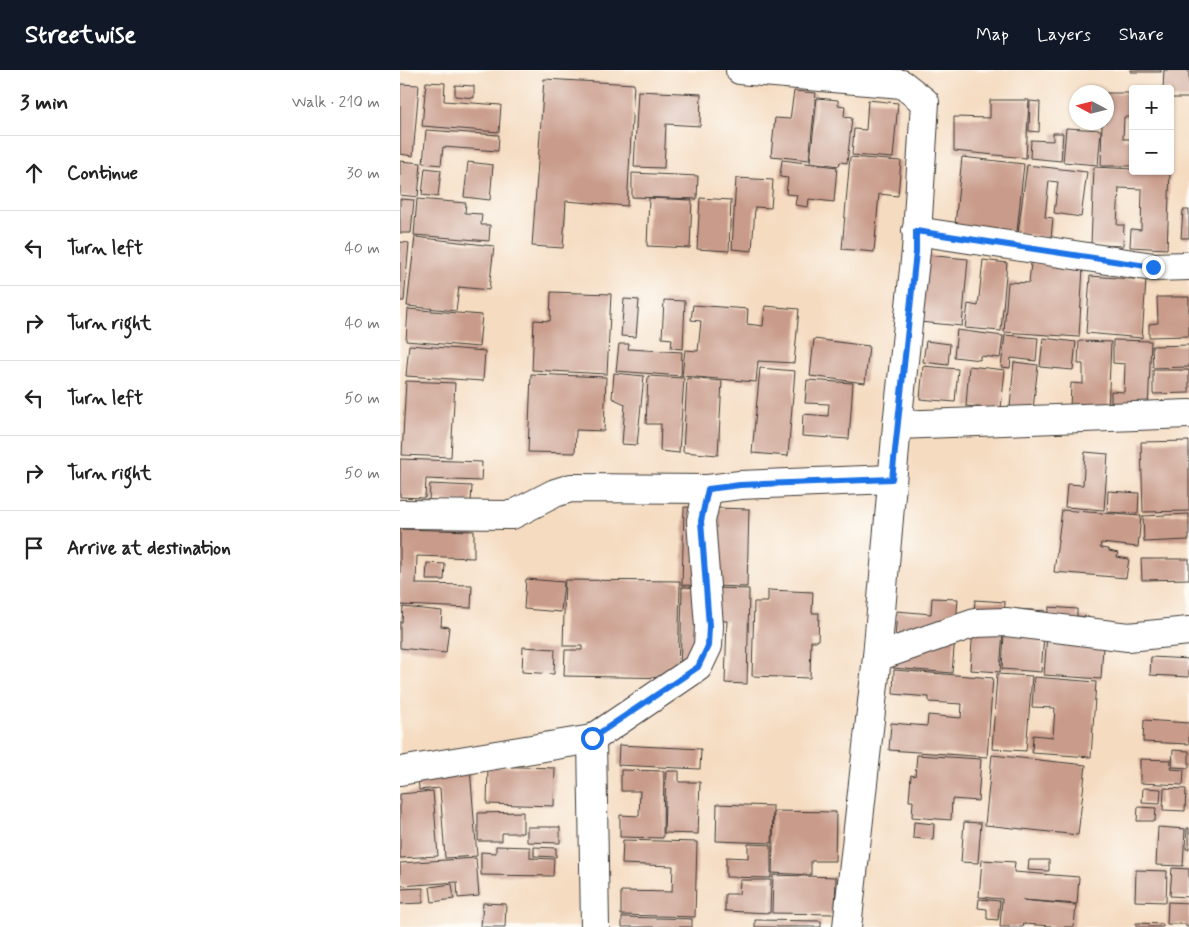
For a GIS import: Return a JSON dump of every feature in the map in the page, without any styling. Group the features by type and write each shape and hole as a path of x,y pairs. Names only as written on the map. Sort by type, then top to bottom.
{"street":[{"path":"740,70 902,84 924,102 916,252 892,479 877,657 848,927"},
{"path":"916,231 1153,267 1189,266"},
{"path":"898,425 1189,414"},
{"path":"400,514 512,515 555,493 571,488 708,489 740,485 892,479"},
{"path":"400,771 592,738 698,667 708,646 709,626 701,521 708,489"},
{"path":"877,657 975,623 1006,622 1128,637 1189,630"},
{"path":"592,738 595,927"}],"building":[{"path":"1131,70 1161,70 1161,72 1131,72"},
{"path":"1164,70 1189,70 1189,98 1174,98 1174,85 1163,85"},
{"path":"544,79 634,84 627,206 566,201 563,248 532,246"},
{"path":"426,82 445,83 444,101 501,105 499,132 422,126"},
{"path":"400,84 419,85 413,156 400,154"},
{"path":"455,85 474,86 474,98 455,96"},
{"path":"638,91 701,94 700,126 666,124 664,168 634,167"},
{"path":"794,91 816,93 809,160 771,156 775,118 790,119"},
{"path":"1114,93 1129,93 1129,117 1124,117 1123,139 1129,139 1129,166 1101,166 1102,130 1114,130"},
{"path":"817,98 838,100 838,105 845,106 844,117 852,118 847,163 840,162 839,166 810,162"},
{"path":"868,100 898,103 893,158 852,155 854,129 866,130"},
{"path":"990,100 1029,100 1026,158 954,151 954,117 990,118"},
{"path":"1030,101 1040,102 1039,132 1029,131"},
{"path":"1066,128 1069,128 1069,130 1101,130 1098,165 1063,162"},
{"path":"426,130 499,135 498,151 443,147 441,165 423,163"},
{"path":"1053,133 1063,133 1061,161 1030,158 1031,140 1053,141"},
{"path":"850,157 901,161 898,196 879,194 874,252 842,249"},
{"path":"962,157 1024,164 1017,232 955,225"},
{"path":"782,160 837,167 834,202 809,199 808,207 795,205 797,195 786,194 788,178 780,177"},
{"path":"400,161 421,163 418,197 400,195"},
{"path":"468,162 493,165 490,200 464,197"},
{"path":"1027,165 1087,172 1081,217 1054,213 1058,182 1049,181 1045,217 1053,218 1051,238 1018,233"},
{"path":"1094,167 1129,169 1129,175 1170,175 1167,249 1130,247 1131,229 1141,230 1142,189 1119,188 1117,225 1124,225 1123,246 1091,245"},
{"path":"425,168 441,170 438,197 422,195"},
{"path":"632,173 698,176 697,199 632,197"},
{"path":"736,178 773,180 771,208 755,207 752,251 732,249"},
{"path":"649,198 692,200 690,248 647,246"},
{"path":"700,198 731,200 729,251 697,249"},
{"path":"400,199 414,200 411,233 400,233"},
{"path":"417,199 466,203 465,213 482,214 481,225 490,225 489,241 414,235"},
{"path":"1183,210 1189,210 1189,238 1181,238"},
{"path":"415,237 494,246 489,290 459,287 456,311 407,306"},
{"path":"400,242 409,243 404,301 400,301"},
{"path":"926,255 968,259 962,326 919,322"},
{"path":"983,260 1007,263 1001,331 965,328 968,304 978,306"},
{"path":"1031,263 1083,267 1079,337 1004,332 1008,282 1029,283"},
{"path":"1090,276 1146,280 1142,338 1086,333"},
{"path":"551,292 611,294 607,374 532,370 534,320 550,321"},
{"path":"1157,297 1189,297 1189,336 1149,337 1149,324 1158,323"},
{"path":"624,299 639,300 636,337 621,336"},
{"path":"664,300 685,301 683,349 671,348 672,339 662,338"},
{"path":"693,305 748,309 747,324 763,326 765,306 799,309 794,363 758,361 756,382 682,376 685,350 698,351 701,321 691,320"},
{"path":"408,309 482,315 479,347 406,341"},
{"path":"957,330 1003,336 1000,358 980,356 980,360 954,357"},
{"path":"1005,335 1038,338 1036,361 1011,358 1010,368 1001,367"},
{"path":"1043,338 1076,342 1073,370 1040,367"},
{"path":"814,339 869,346 865,383 810,376"},
{"path":"1113,340 1151,341 1148,411 1111,410 1111,391 1124,392 1125,364 1113,363"},
{"path":"926,341 950,344 948,365 923,362"},
{"path":"1079,341 1111,342 1108,412 1070,410 1071,383 1083,384 1083,364 1078,364"},
{"path":"619,344 629,344 628,349 682,352 681,376 616,371"},
{"path":"409,345 485,351 483,381 406,376"},
{"path":"1189,345 1189,367 1153,368 1152,346"},
{"path":"1014,362 1038,365 1033,409 1010,407"},
{"path":"923,366 958,369 955,402 920,399"},
{"path":"969,366 1005,370 1001,409 966,406"},
{"path":"760,368 795,371 788,456 752,453"},
{"path":"1153,370 1189,370 1189,393 1153,394"},
{"path":"614,373 644,376 637,445 622,444 625,404 612,398"},
{"path":"531,374 606,377 604,431 576,430 575,453 528,452"},
{"path":"648,376 684,378 679,453 660,451 661,424 646,424"},
{"path":"687,378 722,381 718,455 683,452"},
{"path":"807,380 853,383 849,439 802,436 803,414 828,416 829,404 805,403"},
{"path":"406,381 455,383 451,457 402,455"},
{"path":"1189,441 1189,511 1143,512 1141,442"},
{"path":"1085,452 1108,454 1104,510 1065,507 1067,484 1083,485"},
{"path":"400,459 482,462 481,481 426,479 425,498 400,497"},
{"path":"430,484 472,486 471,502 429,500"},
{"path":"1108,491 1139,493 1138,514 1107,512"},
{"path":"684,507 749,509 747,587 682,585"},
{"path":"1062,510 1141,516 1138,547 1101,543 1100,548 1118,553 1117,557 1129,559 1126,578 1054,572"},
{"path":"1189,514 1189,540 1144,542 1143,516"},
{"path":"400,529 474,531 474,558 417,556 416,584 472,585 471,608 400,605"},
{"path":"1141,559 1189,559 1189,579 1142,580"},
{"path":"427,563 445,564 444,580 426,580"},
{"path":"526,579 564,582 561,612 524,609"},
{"path":"565,580 680,581 678,678 564,676 565,650 582,650 582,646 563,646"},
{"path":"682,587 749,589 747,684 725,683 727,621 697,620 701,654 700,683 680,682"},
{"path":"768,590 813,592 812,613 819,613 818,641 811,641 810,678 752,676 754,602 768,602"},
{"path":"932,598 958,599 952,673 893,668 897,611 931,614"},
{"path":"975,600 1005,602 1000,672 970,670"},
{"path":"403,607 442,611 441,626 449,627 446,653 400,648 400,622 402,622"},
{"path":"1049,607 1077,609 1077,616 1089,617 1088,629 1104,630 1101,679 1044,675"},
{"path":"1017,609 1046,611 1041,672 1002,669 1004,634 1015,634"},
{"path":"523,647 555,649 554,674 522,672"},
{"path":"1151,657 1189,659 1189,677 1150,675"},
{"path":"894,670 993,678 987,757 889,750 891,723 927,726 928,715 961,718 962,704 929,702 929,697 893,694"},
{"path":"997,674 1032,676 1026,751 992,749"},
{"path":"1034,677 1096,682 1091,757 1032,753 1033,735 1053,737 1055,708 1032,707"},
{"path":"1144,720 1189,723 1189,744 1143,742"},
{"path":"619,745 701,749 700,769 618,765"},
{"path":"1173,750 1189,751 1189,768 1172,767"},
{"path":"917,755 981,759 978,801 952,799 951,820 912,817 913,801 909,801 911,775 915,776"},
{"path":"992,755 1086,765 1078,835 985,825"},
{"path":"1140,759 1171,760 1170,769 1184,770 1183,785 1140,783"},
{"path":"488,766 555,768 554,806 487,804"},
{"path":"470,768 477,856 445,858 440,788 419,790 418,772"},
{"path":"621,770 664,771 663,838 620,837 620,815 639,816 640,791 621,791"},
{"path":"666,771 679,771 679,782 700,782 698,834 664,833"},
{"path":"1143,788 1161,789 1160,804 1142,803"},
{"path":"1164,788 1186,789 1185,811 1163,810"},
{"path":"433,791 438,856 400,858 400,794"},
{"path":"717,804 773,806 772,843 716,841"},
{"path":"1138,807 1156,808 1155,821 1137,821"},
{"path":"774,811 836,812 835,861 811,861 811,875 772,873"},
{"path":"523,812 523,833 502,833 502,841 478,841 478,813"},
{"path":"914,822 934,824 933,840 913,838"},
{"path":"964,822 981,823 978,863 961,862"},
{"path":"527,827 560,827 560,843 527,842"},
{"path":"1158,827 1185,829 1183,866 1156,865"},
{"path":"1187,828 1189,828 1189,849 1186,849"},
{"path":"623,840 697,842 695,917 621,915 621,891 672,892 673,866 622,864"},
{"path":"748,844 771,845 771,878 726,877 726,857 748,858"},
{"path":"496,846 530,847 530,858 554,859 553,876 481,875 481,852 496,853"},
{"path":"534,847 556,848 556,857 534,856"},
{"path":"476,858 479,896 458,898 457,882 400,886 400,863"},
{"path":"982,860 1015,862 1014,872 1079,877 1077,904 1022,900 1076,905 1074,927 1024,924 1023,927 1000,927 1002,899 979,897"},
{"path":"1029,860 1049,860 1049,871 1028,870"},
{"path":"1172,868 1189,869 1189,897 1170,896"},
{"path":"1136,870 1167,871 1166,902 1135,901"},
{"path":"773,875 836,877 835,914 772,913"},
{"path":"740,880 771,880 770,913 725,911 725,894 739,894"},
{"path":"452,884 454,899 432,902 430,887"},
{"path":"423,888 423,903 400,904 400,889"},
{"path":"979,899 1000,901 998,920 987,919 987,909 978,908"},
{"path":"1168,902 1189,903 1189,927 1186,927 1186,924 1167,924"},
{"path":"483,903 506,904 505,927 481,927"},
{"path":"622,917 692,919 692,927 622,927"},
{"path":"755,920 821,921 821,927 755,927"},
{"path":"1136,923 1163,924 1163,927 1136,927"}],"route":[{"path":"592,738 698,667 708,646 709,626 701,521 708,489 740,485 892,479 916,252 916,231 1153,267"}]}
